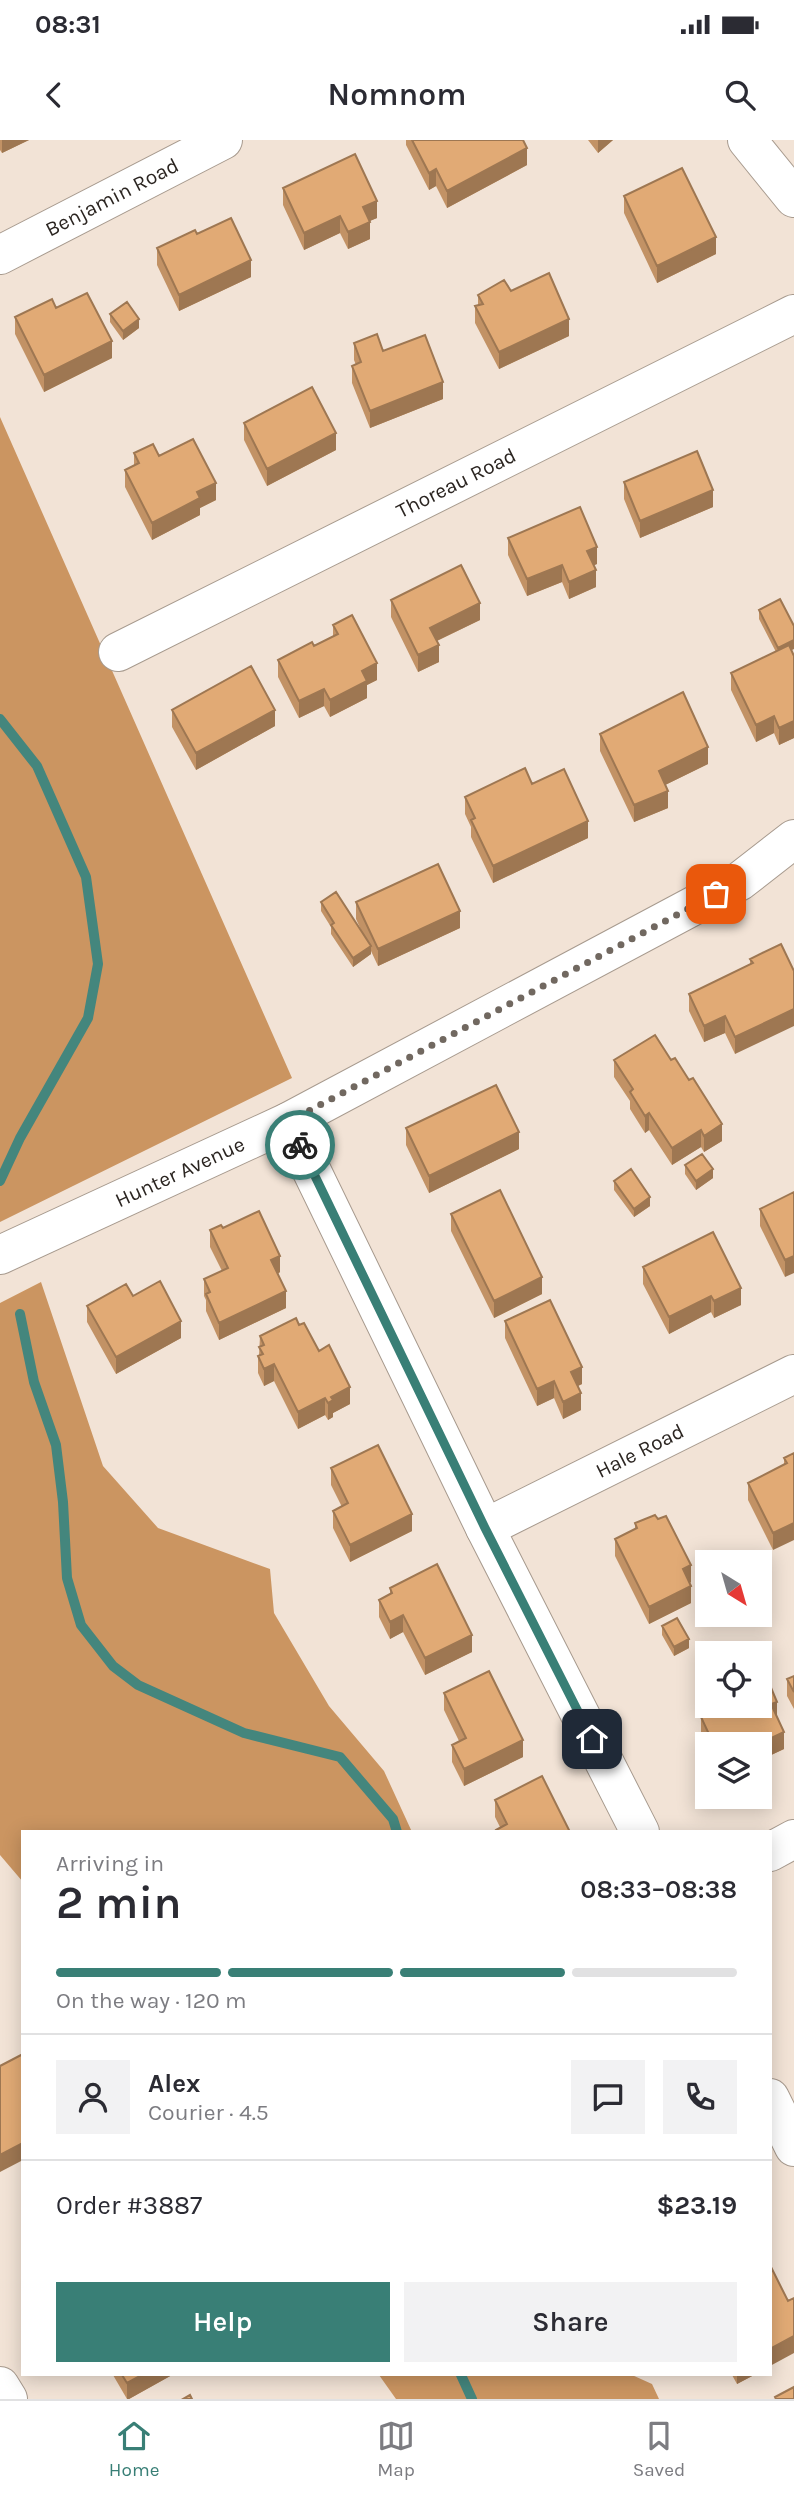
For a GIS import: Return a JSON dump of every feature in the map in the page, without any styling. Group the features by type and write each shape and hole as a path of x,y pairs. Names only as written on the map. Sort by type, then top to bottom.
{"street":[{"name":"Benjamin Road","path":"0,254 223,140"},
{"path":"747,140 794,198"},
{"name":"Thoreau Road","path":"118,652 794,314"},
{"name":"Hunter Avenue","path":"0,1255 288,1122 740,881 794,839"},
{"path":"288,1122 485,1528 639,1830"},
{"name":"Hale Road","path":"485,1528 794,1374"},
{"path":"772,1851 794,1839"},
{"path":"772,2102 794,2147"},
{"path":"0,2386 8,2399"}],"shaded area":[{"path":"0,417 292,1078 0,1222"},
{"path":"41,1282 103,1466 158,1528 270,1569 274,1613 329,1706 384,1771 411,1830 21,1830 21,1880 0,1855 0,1303"},
{"path":"380,2376 634,2376 652,2384 659,2399 396,2399"}],"building":[{"path":"412,140 523,140 527,148 447,191 436,169 429,173"},
{"path":"355,154 377,201 363,207 370,222 348,232 340,216 304,233 283,188"},
{"path":"682,168 716,237 657,266 624,196"},
{"path":"231,218 251,260 179,295 157,248 195,230 197,234"},
{"path":"549,273 569,319 499,352 475,306 483,304 478,295 504,280 511,291"},
{"path":"87,293 112,341 44,375 15,317 52,299 56,308"},
{"path":"127,302 139,319 123,331 110,314"},
{"path":"377,334 383,351 425,335 443,382 370,411 352,366 361,362 354,343"},
{"path":"312,387 336,433 267,469 244,423"},
{"path":"193,439 216,483 197,492 200,498 152,523 125,470 139,463 134,453 153,444 159,456"},
{"path":"697,451 713,490 640,521 624,482"},
{"path":"580,507 597,547 587,551 596,570 569,582 562,565 527,579 508,538"},
{"path":"461,565 480,603 430,628 439,645 418,655 391,600"},
{"path":"780,599 794,626 794,640 778,648 759,610"},
{"path":"352,615 377,663 362,671 367,681 330,700 324,689 299,701 278,660 312,642 314,646 338,634 333,625"},
{"path":"789,645 794,656 794,721 779,728 774,716 756,725 731,673"},
{"path":"251,666 275,710 196,753 172,710"},
{"path":"683,692 708,747 659,771 668,791 634,805 600,734"},
{"path":"525,768 532,784 564,769 588,821 493,866 471,820 475,818 465,797"},
{"path":"438,864 460,911 378,949 356,902"},
{"path":"336,892 371,946 353,958 331,925 334,923 321,902"},
{"path":"781,944 794,971 794,1009 735,1037 725,1016 704,1026 689,994 753,963 750,959"},
{"path":"655,1035 671,1060 675,1058 689,1080 693,1078 722,1124 704,1136 701,1130 672,1148 649,1113 645,1116 630,1092 633,1089 614,1060"},
{"path":"496,1085 519,1132 429,1176 406,1128"},
{"path":"702,1154 713,1169 696,1181 685,1165"},
{"path":"631,1169 650,1197 634,1209 614,1181"},
{"path":"500,1190 542,1277 494,1301 451,1214"},
{"path":"794,1192 794,1256 785,1260 760,1209"},
{"path":"259,1211 280,1256 271,1260 286,1291 219,1323 206,1294 210,1292 204,1279 228,1268 210,1230 221,1225 223,1228"},
{"path":"713,1232 741,1288 714,1301 711,1296 669,1317 643,1267"},
{"path":"160,1281 181,1321 116,1357 87,1306 126,1284 133,1296"},
{"path":"550,1300 582,1367 571,1372 581,1393 563,1402 554,1381 537,1389 505,1321"},
{"path":"296,1318 299,1325 304,1323 319,1351 329,1345 350,1387 331,1397 333,1400 328,1403 325,1398 298,1412 274,1364 264,1369 258,1356 263,1354 259,1347 264,1345 260,1336"},
{"path":"378,1445 412,1514 350,1545 333,1511 348,1503 331,1468"},
{"path":"794,1453 794,1523 773,1533 748,1483 787,1463 784,1458"},
{"path":"655,1515 658,1519 666,1516 691,1565 683,1569 691,1586 649,1607 615,1539 637,1528 635,1523"},
{"path":"437,1564 472,1635 425,1658 403,1615 390,1622 379,1600 392,1593 390,1588"},
{"path":"677,1618 689,1639 674,1647 662,1626"},
{"path":"489,1671 523,1740 464,1769 452,1745 466,1738 444,1693"},
{"path":"794,1676 794,1692 787,1679"},
{"path":"772,1690 777,1702 772,1704"},
{"path":"772,1706 784,1732 772,1738 772,1732 708,1732 701,1718 772,1718"},
{"path":"542,1776 569,1830 496,1830 507,1824 495,1800"},
{"path":"21,2055 21,2144 0,2155 0,2066"},
{"path":"772,2269 788,2301 794,2298 794,2336 772,2348"},
{"path":"123,2376 140,2376 127,2383"},
{"path":"794,2387 794,2399 776,2399 775,2397"}],"waterway":[{"path":"0,719 37,766 86,877 98,964 88,1018 20,1138 0,1181"},
{"path":"20,1314 34,1382 56,1445 63,1502 67,1578 81,1625 113,1666 138,1685 244,1733 340,1757 393,1819 396,1830"},
{"path":"461,2376 472,2399"}],"way so far":[{"path":"300,1145 288,1122 716,894"}],"route":[{"path":"300,1145 485,1528 592,1739"}]}
